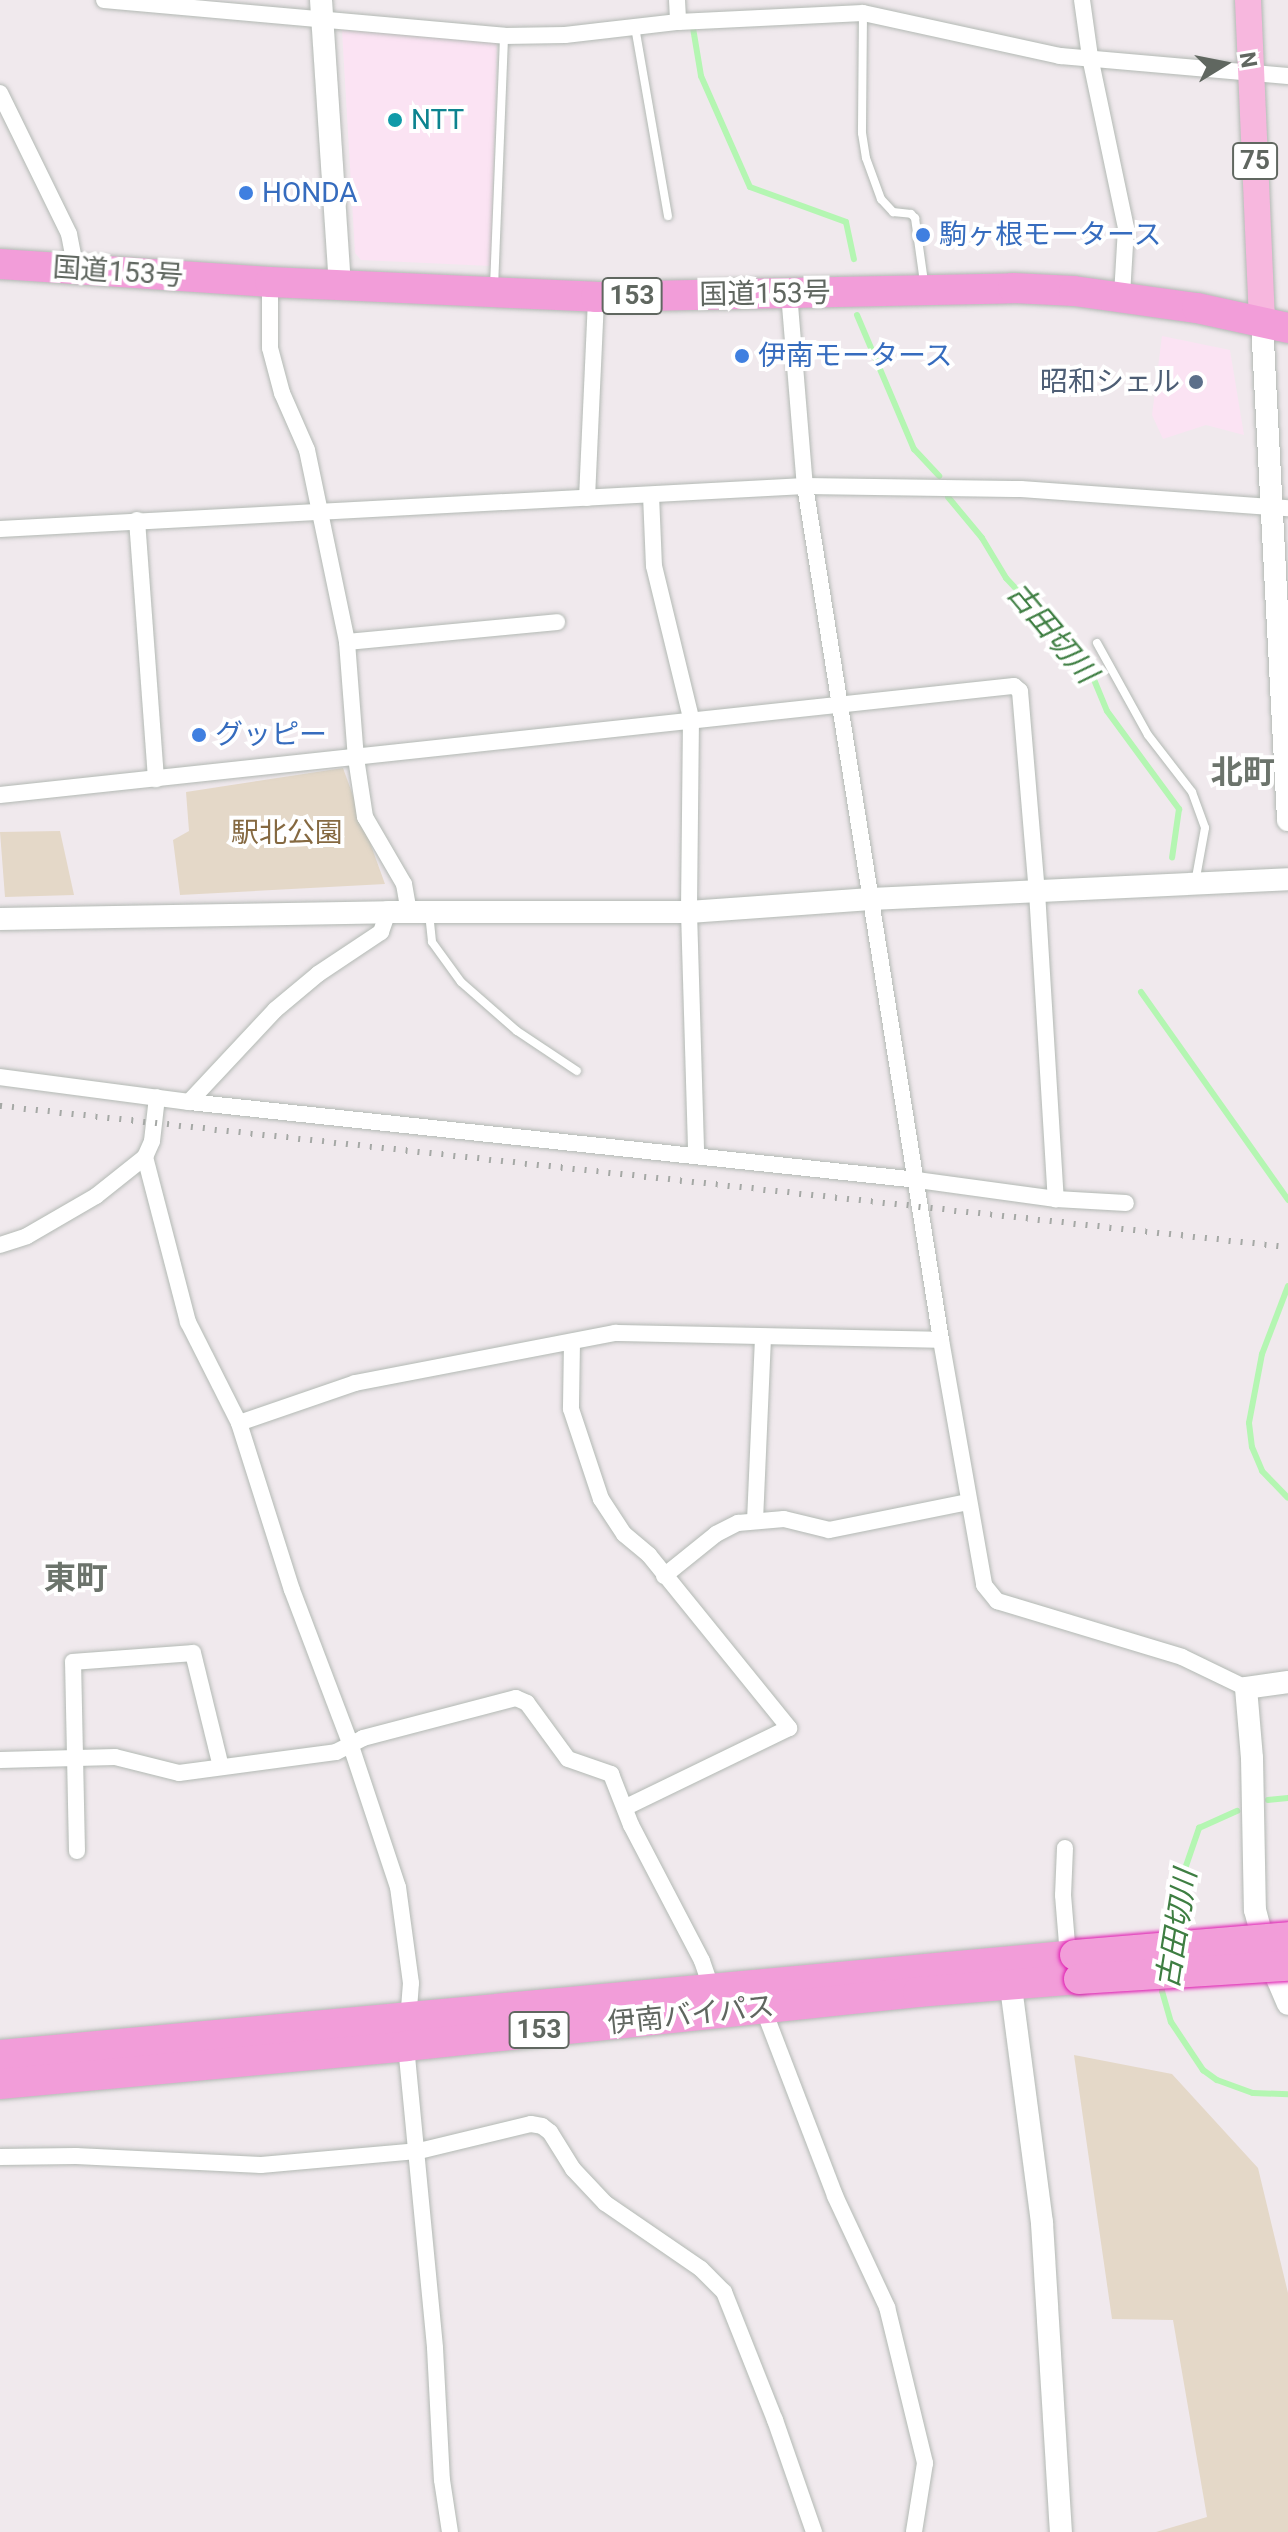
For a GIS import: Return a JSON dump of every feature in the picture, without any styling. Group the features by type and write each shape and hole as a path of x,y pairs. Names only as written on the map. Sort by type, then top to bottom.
{"highway":[{"name":"国道153号","path":"0,264 270,282 596,297 1013,288 1122,295 1275,325"},
{"name":"伊南バイパス","path":"0,2084 406,2046 763,2008 1074,1963 1288,1937"},
{"name":"伊南バイパス","path":"1074,1963 1288,1966"},
{"name":"伊南バイパス","path":"0,2055 711,1987 1009,1972"}],"main road":[{"name":"75","path":"1248,0 1275,325"}],"street":[{"path":"104,0 322,11 504,36 565,35 862,6 1046,53 1288,76"},
{"path":"677,0 678,22"},
{"path":"1082,0 1090,57 1126,228 1122,295"},
{"path":"322,11 340,285"},
{"path":"0,93 69,234 76,270"},
{"path":"270,282 270,348 276,372 307,450 322,510 347,642 356,758 365,817 404,884 408,912"},
{"path":"789,293 805,486 918,1180 941,1340 984,1585 997,1601 1182,1657 1246,1688 1288,1682"},
{"path":"587,498 596,297"},
{"path":"1275,325 1288,820"},
{"path":"0,529 805,486 1021,489 1280,508"},
{"path":"651,495 654,566 691,718 689,912 696,1155"},
{"path":"137,520 156,779"},
{"path":"347,642 557,622"},
{"path":"0,795 356,758 691,718 1014,686 1020,691 1037,892 1056,1199"},
{"path":"0,919 408,912 689,912 871,899 1288,879"},
{"path":"189,1102 275,1010 318,974 408,912"},
{"path":"0,1077 189,1102 696,1155 1056,1199 1126,1203"},
{"path":"0,1245 27,1236 96,1196 145,1157 152,1141 157,1097"},
{"path":"145,1157 188,1322 239,1423 292,1590 350,1743 398,1887 411,1983 411,2016 406,2046 419,2151 442,2480 450,2532"},
{"path":"239,1423 355,1383 615,1333 941,1340"},
{"path":"755,1521 763,1337"},
{"path":"572,1342 571,1409 601,1499 624,1534 649,1555 789,1728 626,1807"},
{"path":"664,1576 716,1534 738,1523 784,1519 829,1530 968,1502"},
{"path":"77,1851 73,1662 193,1653 221,1767"},
{"path":"1246,1688 1252,1758 1255,1910 1267,1955 1288,2004"},
{"path":"0,1760 115,1757 179,1773 336,1752 350,1743 516,1698 527,1703 568,1759 611,1774 669,1903 702,1961 711,1987"},
{"path":"1065,1848 1063,1895 1074,1963"},
{"path":"1009,1972 1042,2223 1061,2532"},
{"path":"763,2008 835,2196 887,2307 925,2463 914,2532"},
{"path":"0,2157 76,2156 261,2165 419,2151 531,2124 542,2126 550,2132 573,2169 605,2203 701,2269 724,2292 734,2309 814,2532"}],"lane":[{"path":"862,6 862,133 866,158 881,199 893,212 915,218 925,290"},
{"path":"635,27 668,216"},
{"path":"493,293 504,36"},
{"path":"1097,643 1148,735 1192,792 1205,828 1194,884"},
{"path":"408,912 461,982 517,1031 577,1071"}],"shaded area":[{"path":"342,30 497,40 491,266 361,260 355,253"},
{"name":"昭和シェル","path":"1162,336 1230,350 1244,435 1206,425 1163,439 1152,415"}],"green space":[{"name":"駅北公園","path":"343,768 385,884 180,895 173,840 189,831 186,792"},
{"path":"60,831 74,895 5,897 0,832"},
{"path":"1074,2055 1172,2074 1258,2168 1288,2293 1288,2532 1156,2532 1207,2517 1173,2320 1112,2319"}],"waterway":[{"name":"古田切川","path":"693,28 701,76 750,187 846,222 854,259"},
{"name":"古田切川","path":"857,315 914,449 939,476"},
{"name":"古田切川","path":"948,497 982,538 1006,578 1056,632 1059,644 1080,658 1090,670 1107,711 1179,809 1172,858"},
{"name":"古田切川","path":"1141,992 1288,1200"},
{"name":"古田切川","path":"1288,1286 1262,1354 1249,1423 1252,1447 1262,1471 1288,1498"},
{"name":"古田切川","path":"1268,1800 1288,1798"},
{"name":"古田切川","path":"1170,1938 1177,1892 1199,1828 1237,1811"},
{"name":"古田切川","path":"1163,1981 1162,1991 1171,2022 1203,2070 1217,2080 1253,2093 1288,2094"}],"railway":[{"path":"0,1106 1288,1247"}],"place":[{"name":"NTT","path":"395,120"},
{"name":"HONDA","path":"246,193"},
{"name":"駒ヶ根モータース","path":"923,235"},
{"name":"伊南モータース","path":"742,356"},
{"name":"昭和シェル","path":"1196,382"},
{"name":"グッピー","path":"199,735"}],"district":[{"name":"北町","path":"1243,772"},
{"name":"東町","path":"76,1578"}]}
